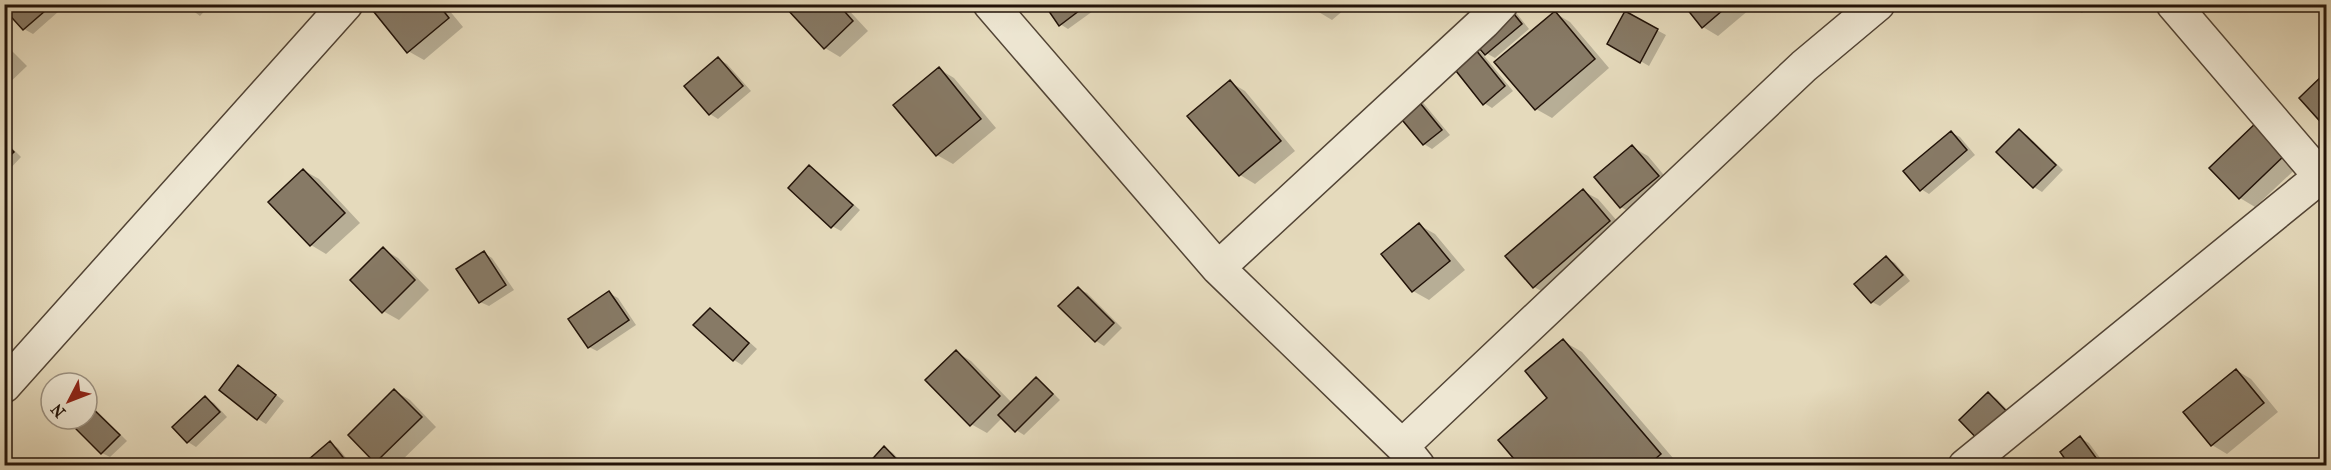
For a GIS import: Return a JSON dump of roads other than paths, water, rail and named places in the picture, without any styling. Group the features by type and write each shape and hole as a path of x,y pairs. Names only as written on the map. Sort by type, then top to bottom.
{"street":[{"path":"4,387 346,4"},
{"path":"990,4 1218,268 1410,456 1804,66 1878,4"},
{"path":"1218,268 1501,4"},
{"path":"1965,465 2324,174 2173,4"}]}
